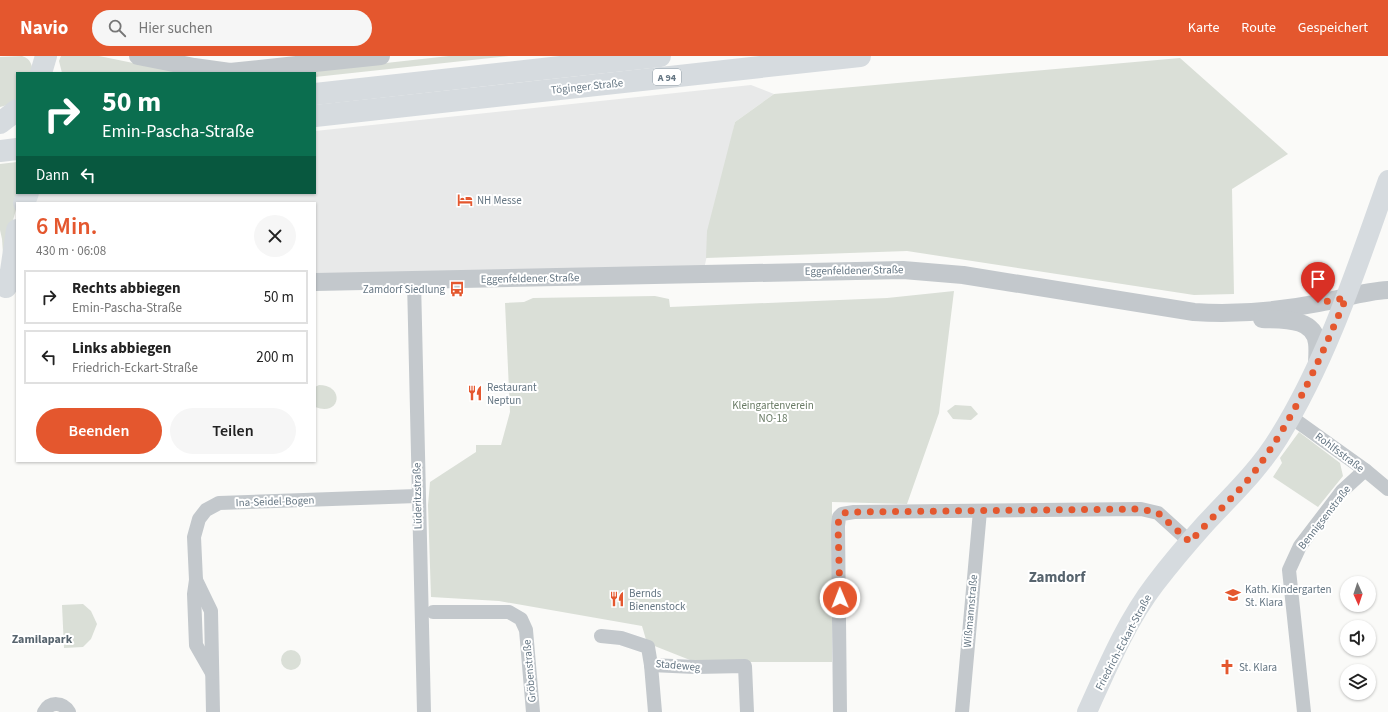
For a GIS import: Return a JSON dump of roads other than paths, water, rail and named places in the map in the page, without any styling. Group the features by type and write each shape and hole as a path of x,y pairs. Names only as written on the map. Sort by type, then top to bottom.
{"highway":[{"path":"41,72 46,56"},
{"path":"51,56 54,72"},
{"name":"Töginger Straße","path":"316,94 660,56"},
{"name":"Töginger Straße","path":"316,116 860,56"},
{"path":"0,123 16,111"},
{"path":"0,128 16,126"},
{"path":"0,150 16,149"},
{"path":"6,283 11,271 16,246"}],"main road":[{"name":"Friedrich-Eckart-Straße","path":"1087,712 1112,657 1139,608 1155,584 1190,542 1251,476 1292,417 1317,366 1346,298 1388,180"}],"street":[{"path":"138,56 194,67 230,72 381,56"},
{"name":"Eggenfeldener Straße","path":"316,282 910,270 963,274 1194,312 1226,313 1276,309 1346,298 1377,290 1388,290"},
{"name":"Lüderitzstraße","path":"414,281 417,496 424,712"},
{"path":"1226,313 1237,317 1296,322 1308,326 1317,342 1317,366"},
{"name":"Rohlfsstraße","path":"1292,417 1365,470 1388,489"},
{"name":"Bennigsenstraße","path":"1304,712 1289,570 1305,540 1342,491 1365,470"},
{"name":"Ina-Seidel-Bogen","path":"213,712 212,673 196,645 194,594 196,580 196,528 199,519 206,510 214,505 236,502 417,496"},
{"path":"840,712 838,526 839,518 842,514 854,512 1141,509 1158,513 1190,542"},
{"name":"Wißmannstraße","path":"962,712 980,511"},
{"name":"Gröbenstraße","path":"433,612 509,612 521,619 526,630 532,712"},
{"name":"Stadeweg","path":"601,636 621,638 648,647 651,665 695,667 745,666 747,712"},
{"path":"651,665 654,712"},
{"path":"44,712 51,705 57,704 62,705 69,712"}],"place":[{"name":"NH Messe","path":"465,200"},
{"name":"Zamdorf Siedlung","path":"457,289"},
{"name":"Restaurant Neptun","path":"475,393"},
{"name":"Kath. Kindergarten St. Klara","path":"1233,595"},
{"name":"Bernds Bienenstock","path":"617,599"},
{"name":"St. Klara","path":"1227,667"}],"district":[{"name":"Zamdorf","path":"1057,577"},
{"name":"Zamilapark","path":"42,639"}],"park label":[{"name":"Kleingartenverein NO-18","path":"773,411"}]}
